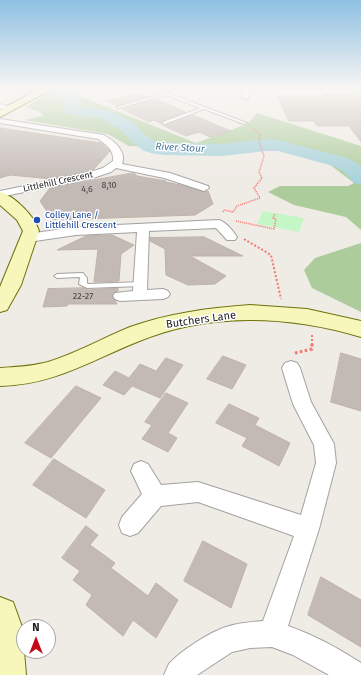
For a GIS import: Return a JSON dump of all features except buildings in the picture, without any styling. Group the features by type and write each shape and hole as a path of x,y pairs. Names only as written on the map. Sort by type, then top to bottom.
{"main road":[{"path":"0,195 30,225 31,231 10,285 0,305"},
{"name":"Butchers Lane","path":"0,378 50,370 140,332 191,319 237,314 284,313 334,321 361,329"},
{"path":"0,615 4,627 8,675"}],"street":[{"path":"0,121 101,137 115,147 119,156 118,162 114,165"},
{"path":"114,165 166,175 204,188"},
{"name":"Littlehill Crescent","path":"0,195 89,176 107,170 114,165"},
{"path":"28,238 76,231 143,227 220,218 235,237"},
{"path":"140,289 143,227"},
{"path":"120,296 140,289 164,294"},
{"path":"272,634 308,529 326,463 324,444 302,404 291,368"},
{"path":"141,471 155,496"},
{"path":"130,525 155,496 198,492 308,529"},
{"path":"178,675 189,663 226,640 250,635 272,634 300,644 331,660 354,675"}],"lane":[{"path":"164,123 170,120"},
{"path":"238,120 245,123"},
{"path":"57,276 81,275 84,278 83,284 87,286 140,289"}],"path":[{"path":"251,128 260,134 259,142 264,156 259,172 262,178 254,188 260,198 237,206 233,212 224,210 220,218 274,230 276,219 273,218 275,214"},
{"path":"235,237 271,255 284,313"},
{"path":"312,328 312,349"}],"green space":[{"path":"27,120 140,120 196,143 247,124 250,120 281,120 361,146 361,230 346,217 294,205 268,192 280,186 348,186 354,183 329,164 279,146 267,145 222,150 129,146 108,134"},
{"path":"263,211 304,218 299,232 257,224"},
{"path":"361,243 361,312 312,288 304,270 315,258"}],"waterway":[{"name":"River Stour","path":"114,120 128,127 138,138 151,147 164,149 222,150 267,145 279,146 340,162 350,167 361,179"}],"place":[{"name":"Colley Lane / Littlehill Crescent","path":"37,220"}]}
